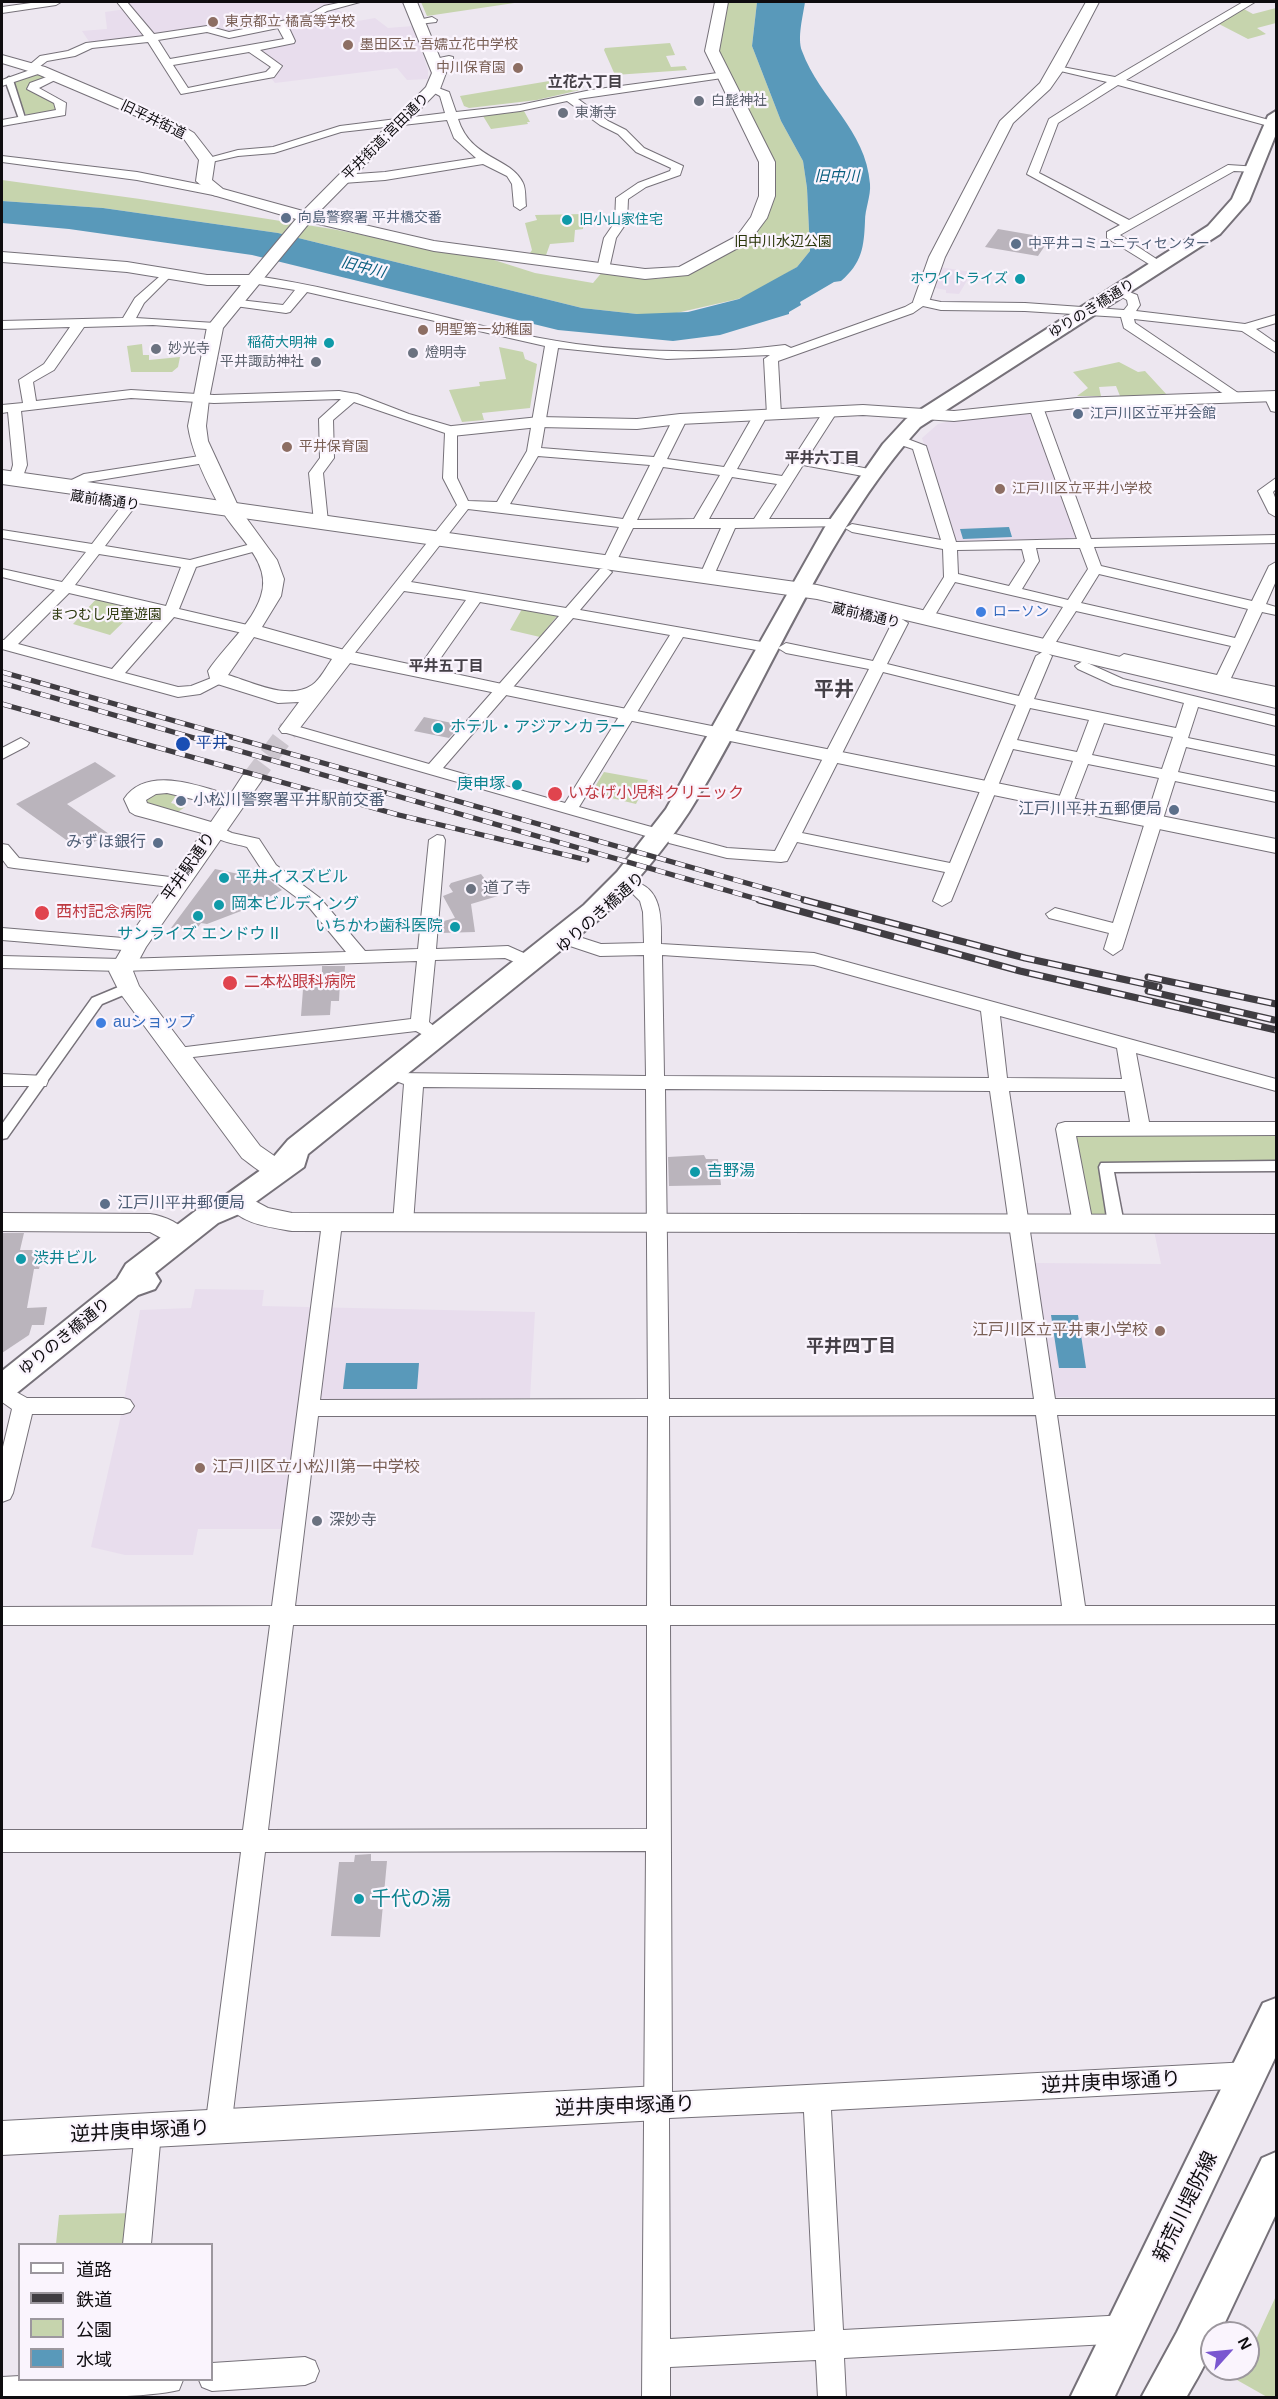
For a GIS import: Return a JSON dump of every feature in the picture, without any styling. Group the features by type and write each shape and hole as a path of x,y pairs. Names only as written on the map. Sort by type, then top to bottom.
{"main road":[{"name":"ゆりのき橋通り","path":"277,1170 298,1147 428,1030 530,962 593,911 691,817 728,734 874,474 897,439 925,416 1161,266 1224,221 1240,201 1274,127"},
{"name":"蔵前橋通り","path":"5,483 130,504 321,522 433,543"},
{"name":"蔵前橋通り","path":"5,483 66,486 224,512 275,525 433,543 806,596 927,617 1086,661 1276,701"},
{"name":"蔵前橋通り","path":"607,567 707,575 806,596 900,623 1045,651"},
{"name":"蔵前橋通り","path":"1234,691 1276,711"},
{"name":"ゆりのき橋通り","path":"233,1204 277,1170 307,1153 409,1079 573,941 634,887 668,837"},
{"path":"128,1287 136,1272 178,1238 208,1216 233,1204"},
{"path":"128,1287 146,1281 220,1223 233,1204"},
{"name":"ゆりのき橋通り","path":"9,1396 128,1287"},
{"name":"新荒川堤防線","path":"1090,2397 1127,2329 1276,2016"},
{"path":"1162,2397 1192,2347 1276,2172"}],"street":[{"path":"2,10 56,2"},
{"path":"122,2 151,38 185,92 270,75 277,66 252,49"},
{"path":"23,119 5,81 36,69 44,58 71,54 90,45 207,29 229,35 309,18 324,9 355,2"},
{"name":"平井街道;宮田通り","path":"215,327 260,275 301,222 434,89 442,60 425,21 410,2"},
{"path":"2,159 137,176 218,192 301,222 434,246 659,275 682,272 743,239 753,229 767,196 769,171 712,51 721,2"},
{"path":"699,524 728,472 767,416 771,359 909,310 921,302 937,257 1007,121 1045,86 1057,69 1092,2"},
{"path":"1129,225 1033,174 1053,121 1250,2"},
{"path":"165,63 290,41 282,24"},
{"name":"旧平井街道","path":"2,59 56,77 174,127 189,136 207,160 204,181 218,192"},
{"path":"1057,69 1117,81 1274,127"},
{"path":"207,160 238,153 274,150 340,129 570,99 725,75"},
{"path":"2,123 61,112 62,105 58,101 33,89 34,85 56,77"},
{"path":"434,89 445,94 458,136 485,160 512,174 518,184 520,206"},
{"path":"570,99 604,123 622,132 640,150 677,166 676,173 642,184 622,198 621,222 610,238 603,269"},
{"path":"343,179 385,176 485,160"},
{"path":"1161,266 1111,235 1232,167 1255,169"},
{"path":"2,257 127,267 207,280 260,275 303,288 552,344 645,353 710,355 766,352 808,345"},
{"path":"128,321 140,301 167,274"},
{"path":"235,302 286,309 303,288"},
{"path":"1119,292 1133,298 1134,305 1127,314 1129,325 1236,398"},
{"path":"921,302 941,306 1127,314 1246,328 1276,320"},
{"path":"2,325 128,321 215,327 200,399 197,426 224,512 271,568 273,588 271,596 251,630 218,671 219,680"},
{"path":"30,404 27,380 49,367 59,357 80,322"},
{"path":"1246,328 1276,349"},
{"path":"501,507 534,451 552,344"},
{"path":"5,483 21,465 8,408 131,394 200,399 277,395 352,397 404,417 452,431 539,422 637,424 681,419 876,411 925,416 954,416 1088,402 1236,398 1275,400"},
{"path":"321,522 316,473 327,458 326,419 352,397"},
{"path":"1036,407 1095,569"},
{"path":"759,523 830,412"},
{"path":"432,771 607,567 681,419"},
{"path":"452,431 448,479 464,505"},
{"path":"897,439 919,447 950,546 951,577 927,617"},
{"path":"534,451 660,462 786,481"},
{"path":"66,486 84,478 206,459"},
{"path":"800,460 874,474"},
{"path":"1276,482 1265,491 1276,513"},
{"path":"4,645 65,588 130,504"},
{"path":"464,505 501,507 629,524 845,525 950,546 1276,539"},
{"path":"289,729 464,505"},
{"path":"707,575 730,524"},
{"path":"2,534 190,564 255,547"},
{"path":"1013,591 1032,561 1028,544"},
{"path":"115,675 171,611 190,564"},
{"path":"1276,567 1240,644 1234,691 1276,692"},
{"path":"942,901 1045,651 1095,569"},
{"path":"1095,569 1276,611"},
{"path":"2,573 251,630 345,656 502,690 1276,846"},
{"path":"951,577 1240,644"},
{"path":"400,587 411,586 876,666 1276,761"},
{"path":"423,673 476,597"},
{"path":"289,729 569,810 728,853 781,857 876,666 900,623"},
{"path":"569,810 679,632"},
{"path":"4,645 178,692 194,691 219,680 278,697 293,698 322,689"},
{"path":"1086,661 1118,682 1276,722"},
{"path":"278,697 293,709 289,729"},
{"path":"1113,949 1192,702"},
{"path":"1065,803 1098,717"},
{"path":"2,754 21,742"},
{"path":"1009,743 1276,797"},
{"name":"平井駅通り","path":"125,976 135,945 251,780"},
{"path":"234,803 162,785 146,788 135,799 138,807 143,810 215,830 226,837 253,843 270,869 314,902 360,957"},
{"path":"791,836 955,869"},
{"path":"176,1053 428,1030 425,955 437,840"},
{"path":"2,849 8,861 178,883"},
{"path":"634,887 648,899 651,912 655,1082 660,1840 659,2103 656,2116 656,2397"},
{"path":"1055,914 1119,930"},
{"path":"2,934 135,945"},
{"path":"573,941 600,950 653,949 814,959 1276,1085"},
{"path":"2,962 125,976 360,957 508,952 530,962"},
{"path":"125,976 176,1053 251,1152 277,1170"},
{"path":"2,1134 97,1001 125,976"},
{"path":"990,1006 997,1083 1075,1616"},
{"path":"1125,1043 1141,1129"},
{"path":"403,1223 409,1079 1133,1085"},
{"path":"2,1080 39,1082"},
{"path":"1083,1224 1065,1129 1276,1129"},
{"path":"1116,1224 1106,1167 1276,1166"},
{"path":"233,1204 271,1219 332,1223 1276,1224"},
{"path":"2,1222 150,1223 157,1224 178,1238"},
{"path":"218,2128 332,1223"},
{"path":"2,1493 9,1396 123,1406"},
{"path":"309,1408 1276,1407"},
{"path":"2,1616 1276,1615"},
{"path":"2,1841 660,1840"},
{"name":"逆井庚申塚通り","path":"2,2138 659,2103 677,2106 1249,2076"},
{"path":"817,2098 832,2397"},
{"path":"136,2243 148,2132"},
{"path":"656,2354 1127,2329"},
{"path":"213,2377 305,2371"},
{"path":"2,2391 123,2386 156,2381"}],"shaded area":[{"name":"東京都立 橘高等学校","path":"128,2 350,2 320,9 306,17 231,32 214,26 153,35 143,21 136,22 146,37 90,43 82,31 107,29 105,12 126,9 133,20 141,18"},
{"name":"墨田区立 吾嬬立花中学校","path":"336,9 358,21 375,18 388,28 413,26 428,70 428,79 407,80 397,68 275,83 271,78 281,66 260,49 294,40 287,24 311,20"},
{"path":"939,267 972,272 959,294 946,293 946,290 935,288 933,279"},
{"name":"江戸川区立平井小学校","path":"1028,412 1033,414 1081,540 962,543 954,540 922,438 938,424 946,422"},
{"name":"江戸川区立平井東小学校","path":"1154,1231 1276,1231 1276,1399 1053,1397 1033,1263 1161,1264"},
{"name":"江戸川区立小松川第一中学校","path":"195,1289 264,1290 262,1306 535,1312 530,1398 318,1401 284,1529 198,1529 193,1555 125,1555 91,1547 123,1406 140,1310 191,1308"}],"green space":[{"path":"421,2 521,2 427,16"},
{"name":"旧中川水辺公園","path":"727,2 757,2 752,46 781,121 803,161 807,188 810,251 797,267 756,292 738,299 672,314 637,314 582,308 278,233 103,208 2,201 2,180 332,229 435,249 494,257 494,260 535,273 593,283 603,271 657,279 687,274 743,244 765,221 772,194 719,51"},
{"path":"1242,8 1253,14 1276,8 1276,23 1257,28 1266,34 1248,39 1219,24"},
{"path":"670,43 675,55 666,56 671,67 685,66 687,70 615,75 604,50 605,48"},
{"path":"39,74 47,78 30,84 58,105 58,111 26,115 12,83"},
{"path":"579,76 584,87 580,90 537,100 469,108 464,106 460,96"},
{"path":"524,111 530,122 527,122 528,124 491,129 483,116"},
{"path":"584,214 583,229 575,230 574,242 550,244 545,258 530,253 532,250 525,223 537,220 535,215"},
{"path":"142,344 143,355 149,355 149,360 180,357 178,367 172,372 131,372 127,346"},
{"path":"499,347 523,352 525,359 537,364 530,408 482,413 484,420 462,422 449,390 480,386 479,382 506,379"},
{"path":"1119,362 1138,372 1145,371 1168,396 1120,396 1116,386 1099,387 1101,396 1077,396 1088,388 1073,372"},
{"name":"まつむし児童遊園","path":"99,596 140,606 110,635 73,624"},
{"path":"522,609 557,616 540,637 510,630"},
{"path":"604,772 648,780 636,804 591,793"},
{"path":"147,791 177,794 171,803 185,807 178,812 144,806"},
{"path":"1075,1133 1276,1135 1276,1163 1100,1164 1107,1215 1090,1216"},
{"path":"133,2213 130,2243 56,2243 59,2215"},
{"path":"1276,2296 1276,2397 1267,2397 1239,2381 1260,2381 1260,2331"}],"water":[{"name":"旧中川","path":"757,2 805,2 800,33 802,51 810,69 860,147 867,165 870,193 865,216 864,239 858,261 841,281 834,282 800,302 801,305 789,314 720,335 673,341 558,330 252,255 69,229 2,223 2,201 103,208 278,233 582,308 637,314 688,312 739,299 797,267 810,251 807,188 803,161 781,121 752,46"},
{"path":"1009,527 1012,537 963,539 960,529"},
{"path":"1051,1315 1078,1315 1086,1368 1059,1368"},
{"path":"346,1363 419,1363 417,1389 343,1389"}],"building":[{"name":"中平井コミュニティセンター","path":"998,229 1050,238 1038,256 985,247"},
{"name":"ホテル・アジアンカラー","path":"424,717 461,725 449,738 414,731"},
{"path":"95,762 116,776 67,804 109,834 94,842 91,839 76,847 16,804"},
{"path":"215,869 258,878 264,876 282,890 249,908 207,924 201,923 195,931 171,928"},
{"path":"481,874 498,896 471,904 475,932 440,933 440,922 455,918 443,896 453,892 449,886 451,883"},
{"path":"322,966 345,966 344,982 340,982 339,1001 331,1001 330,1015 301,1016 304,976 322,975"},
{"name":"吉野湯","path":"704,1155 706,1159 718,1159 721,1185 669,1186 668,1157"},
{"path":"2,1233 24,1233 20,1250 43,1250 39,1269 34,1269 27,1308 47,1307 44,1325 32,1325 29,1335 2,1353"},
{"name":"千代の湯","path":"371,1854 371,1861 387,1861 380,1937 331,1936 339,1862 354,1862 355,1855"}],"tunnel":[{"path":"251,780 289,729"}],"railway":[{"path":"2,672 810,901"},
{"path":"2,683 764,901"},
{"path":"2,704 399,815 587,860"},
{"path":"759,900 1020,971 1276,1030"},
{"path":"804,900 1025,958 1159,987"},
{"path":"1148,977 1276,1004"},
{"path":"1148,991 1274,1020"}],"place":[{"name":"東京都立 橘高等学校","path":"213,22"},
{"name":"墨田区立 吾嬬立花中学校","path":"348,45"},
{"name":"中川保育園","path":"518,68"},
{"name":"白髭神社","path":"699,101"},
{"name":"東漸寺","path":"563,113"},
{"name":"向島警察署 平井橋交番","path":"286,218"},
{"name":"旧小山家住宅","path":"567,220"},
{"name":"中平井コミュニティセンター","path":"1016,244"},
{"name":"ホワイトライズ","path":"1020,279"},
{"name":"明聖第一幼稚園","path":"423,330"},
{"name":"稲荷大明神","path":"329,343"},
{"name":"妙光寺","path":"156,349"},
{"name":"燈明寺","path":"413,353"},
{"name":"平井諏訪神社","path":"316,362"},
{"name":"江戸川区立平井会館","path":"1078,414"},
{"name":"平井保育園","path":"287,447"},
{"name":"江戸川区立平井小学校","path":"1000,489"},
{"name":"ローソン","path":"981,612"},
{"name":"ホテル・アジアンカラー","path":"438,728"},
{"name":"平井","path":"183,744"},
{"name":"庚申塚","path":"517,785"},
{"name":"いなげ小児科クリニック","path":"555,794"},
{"name":"小松川警察署平井駅前交番","path":"181,801"},
{"name":"江戸川平井五郵便局","path":"1174,810"},
{"name":"みずほ銀行","path":"158,843"},
{"name":"平井イスズビル","path":"224,878"},
{"name":"道了寺","path":"471,889"},
{"name":"岡本ビルディング","path":"219,905"},
{"name":"西村記念病院","path":"42,913"},
{"name":"サンライズ エンドウ II","path":"198,916"},
{"name":"いちかわ歯科医院","path":"455,927"},
{"name":"二本松眼科病院","path":"230,983"},
{"name":"auショップ","path":"101,1023"},
{"name":"吉野湯","path":"695,1172"},
{"name":"江戸川平井郵便局","path":"105,1204"},
{"name":"渋井ビル","path":"21,1259"},
{"name":"江戸川区立平井東小学校","path":"1160,1331"},
{"name":"江戸川区立小松川第一中学校","path":"200,1468"},
{"name":"深妙寺","path":"317,1521"},
{"name":"千代の湯","path":"359,1899"}],"district":[{"name":"立花六丁目","path":"585,83"},
{"name":"平井六丁目","path":"822,459"},
{"name":"平井五丁目","path":"446,667"},
{"name":"平井","path":"834,690"},
{"name":"平井四丁目","path":"851,1347"}]}
